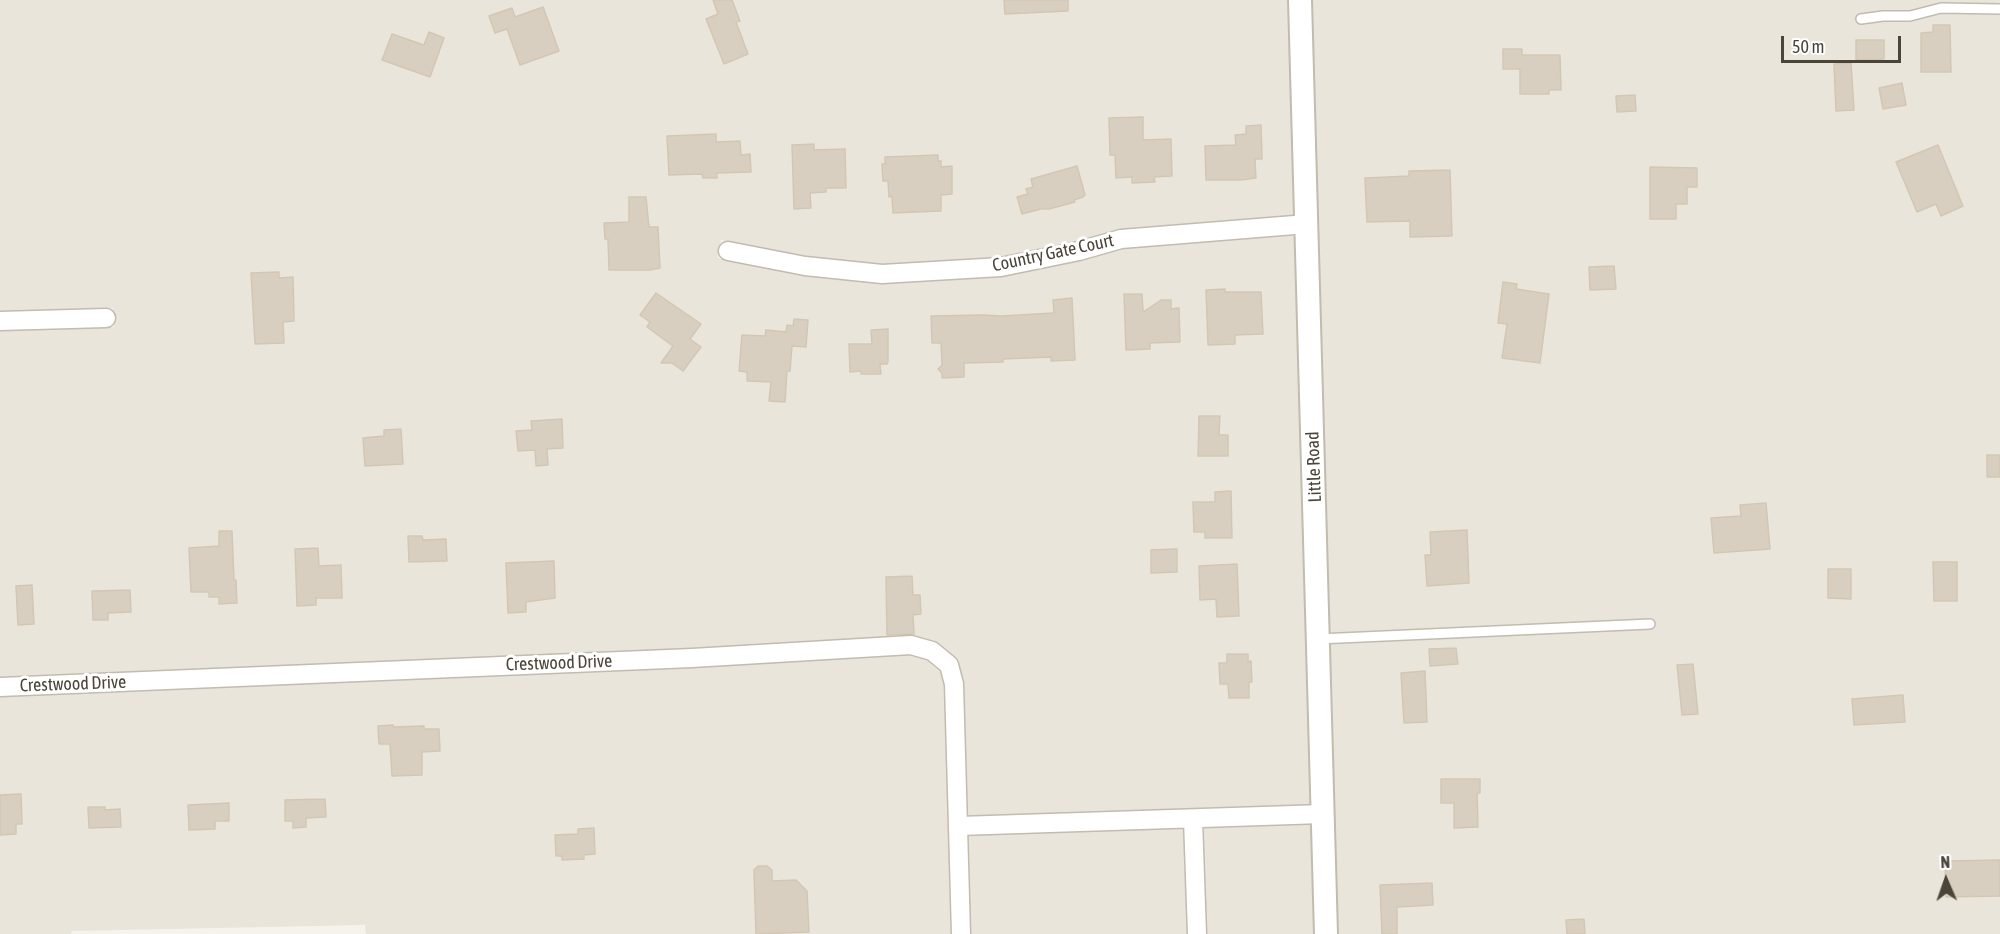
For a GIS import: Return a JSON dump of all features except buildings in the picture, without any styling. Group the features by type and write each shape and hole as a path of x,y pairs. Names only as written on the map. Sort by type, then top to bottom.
{"street":[{"name":"Little Road","path":"1300,0 1326,934"},
{"name":"Country Gate Court","path":"728,250 805,266 882,274 1001,267 1079,251 1121,239 1307,224"},
{"path":"0,321 106,318"},
{"name":"Crestwood Drive","path":"0,687 682,658 911,645 932,651 949,664 954,684 959,826"},
{"path":"961,934 959,826 1323,814"},
{"path":"1193,819 1197,934"}],"lane":[{"path":"1861,19 1910,16 1941,8 2000,9"},
{"path":"1318,639 1650,624"}],"shaded area":[{"path":"0,0 1292,0 1299,215 1121,229 1078,242 1000,258 882,265 806,257 721,240 718,258 804,275 883,283 1001,276 1081,260 1123,248 1299,234 1319,934 366,934 365,925 0,934 0,696 700,666 699,648 0,677 0,331 114,327 113,308 0,312"},
{"path":"1309,0 2000,0 2000,934 1335,934"}]}
